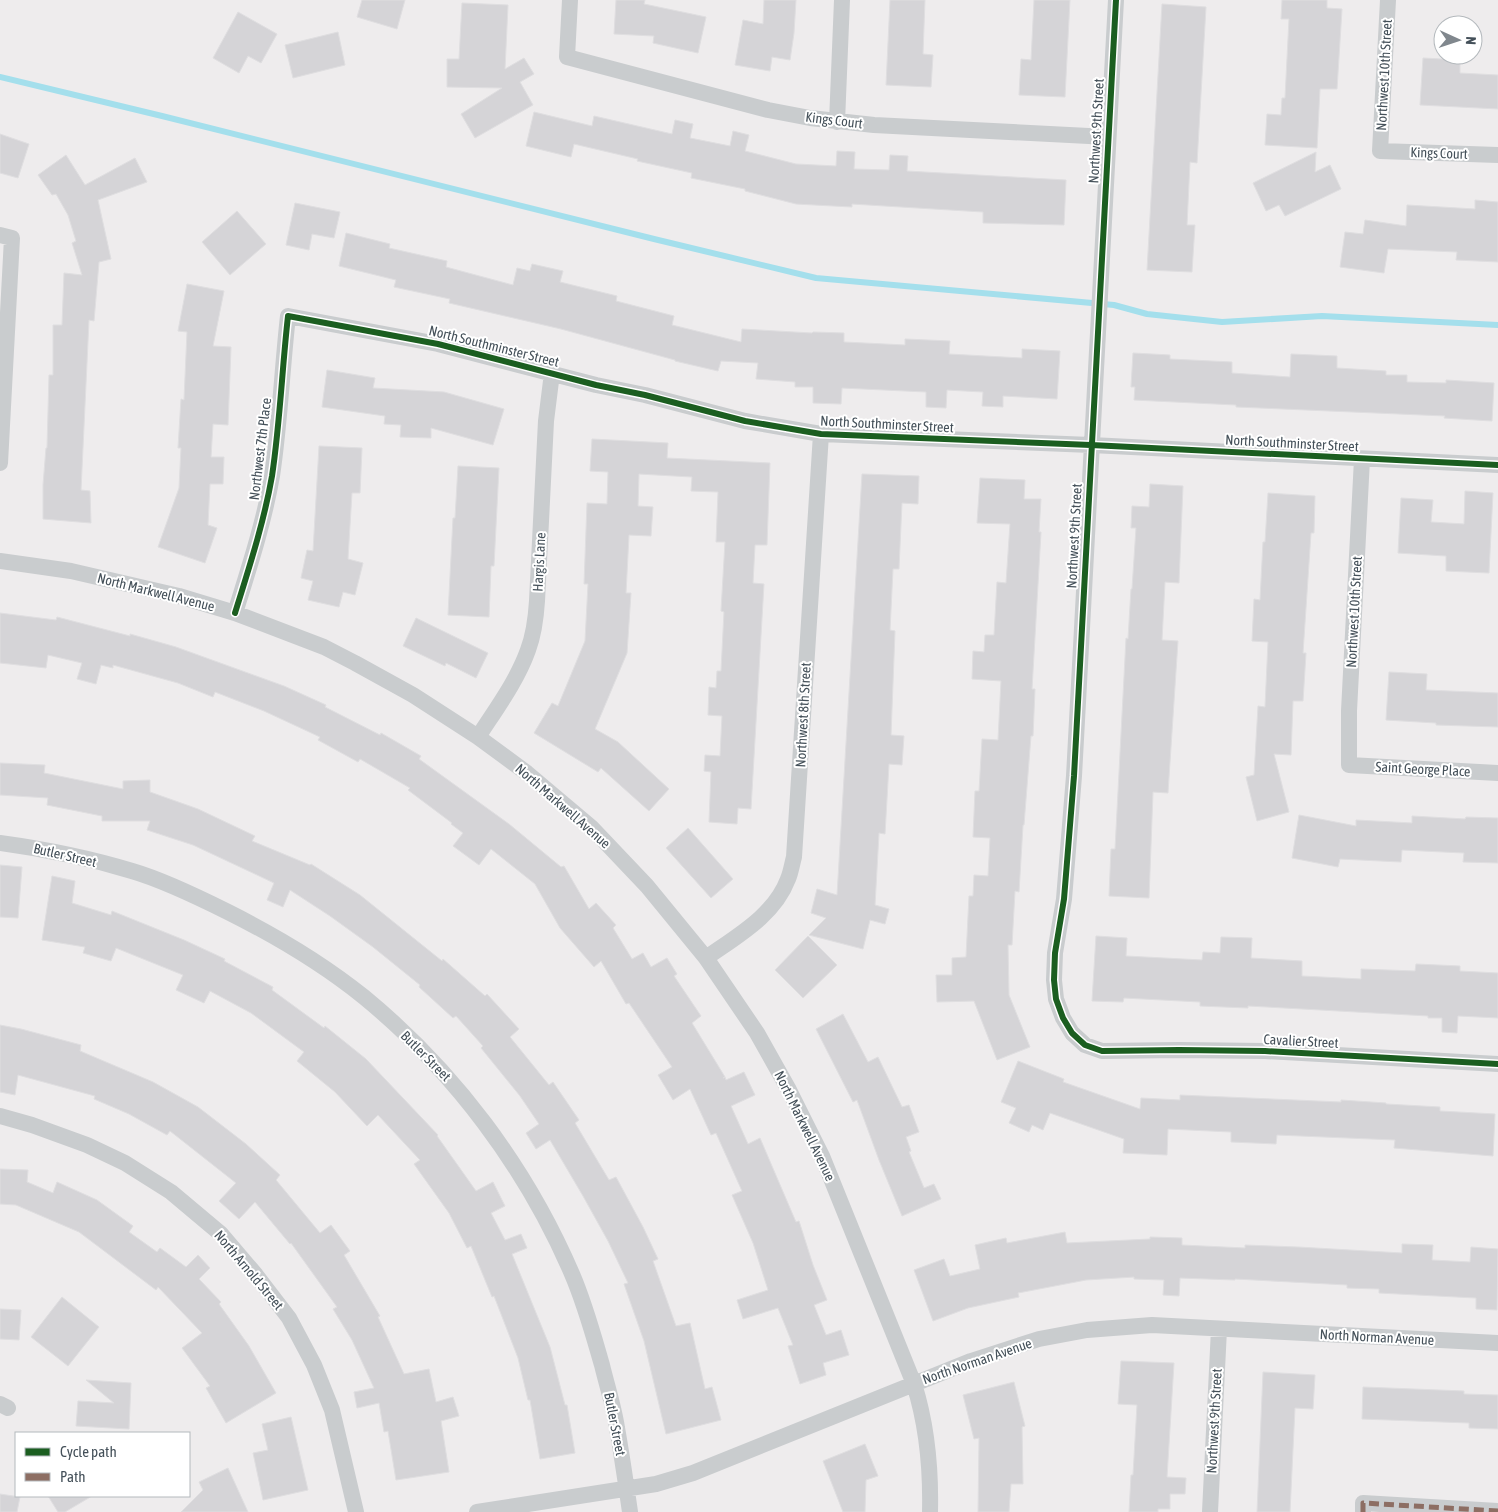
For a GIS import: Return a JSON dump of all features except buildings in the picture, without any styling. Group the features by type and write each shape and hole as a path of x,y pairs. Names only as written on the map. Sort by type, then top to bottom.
{"street":[{"name":"Kings Court","path":"570,0 567,57 768,110 837,122 1108,137"},
{"path":"837,122 842,0"},
{"name":"Northwest 9th Street","path":"1102,1051 1085,1045 1072,1033 1063,1018 1056,999 1054,980 1055,953 1064,899 1074,776 1116,0"},
{"name":"Northwest 10th Street","path":"1380,150 1388,0"},
{"name":"Kings Court","path":"1380,150 1498,155"},
{"path":"0,463 6,236"},
{"name":"North Southminster Street","path":"288,316 438,344 745,421 820,434 1498,465"},
{"name":"Northwest 7th Place","path":"235,612 252,561 272,475 288,316"},
{"name":"Hargis Lane","path":"478,737 514,678 528,650 534,630 538,601 546,421 552,374"},
{"name":"Northwest 8th Street","path":"706,958 769,911 789,878 794,857 820,434"},
{"name":"Northwest 10th Street","path":"1348,765 1362,459"},
{"name":"North Markwell Avenue","path":"0,561 71,570 180,596 235,612 324,647 355,662 413,695 478,737 527,773 591,827 647,886 706,958 757,1033 810,1131 914,1384"},
{"name":"Saint George Place","path":"1348,765 1498,772"},
{"name":"Butler Street","path":"0,843 38,848 134,872 205,900 266,932 318,964 363,996 417,1044 457,1087 498,1141 553,1232 573,1276 591,1327 617,1426 630,1512"},
{"name":"Cavalier Street","path":"1102,1051 1265,1051 1498,1064"},
{"name":"North Arnold Street","path":"0,1116 32,1125 87,1145 126,1164 171,1192 221,1234 289,1318 314,1365 332,1410 356,1512"},
{"name":"North Norman Avenue","path":"476,1512 656,1484 692,1473 971,1361 1039,1340 1087,1330 1152,1325 1498,1343"},
{"name":"Northwest 9th Street","path":"1210,1512 1220,1329"},
{"path":"914,1384 923,1412 930,1466 930,1512"},
{"path":"1362,1512 1363,1503 1498,1511"}],"waterway":[{"path":"0,77 816,278 1114,305 1147,314 1222,322 1322,316 1498,325"}],"marked path":[{"path":"1363,1512 1363,1503 1498,1511"}],"cycle path":[{"path":"1116,0 1074,776 1064,899 1055,953 1054,980 1056,999 1063,1018 1072,1033 1085,1045 1102,1051 1265,1051 1498,1064"},
{"path":"235,613 269,493 277,436 288,316 438,344 745,421 821,434 1498,465"}]}
